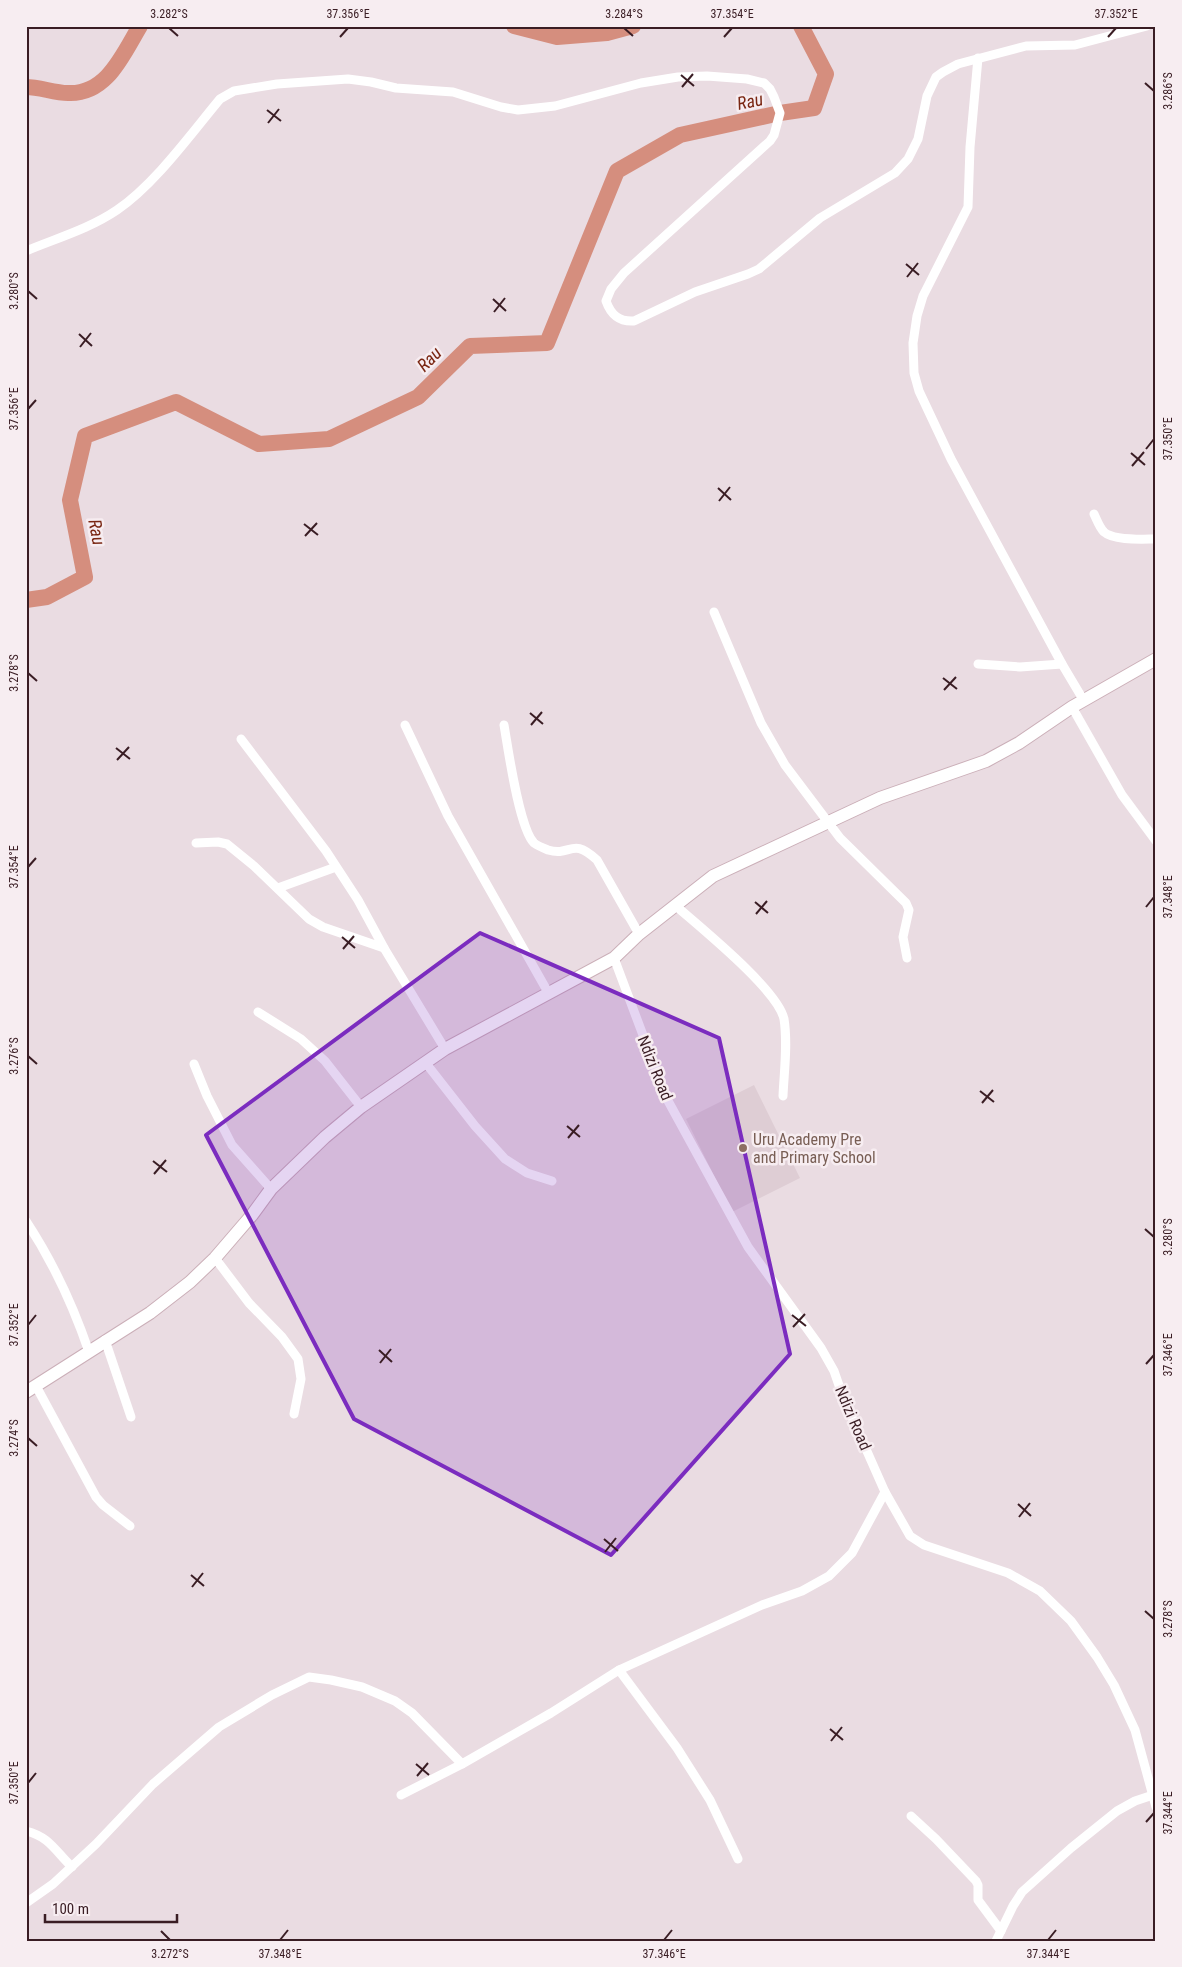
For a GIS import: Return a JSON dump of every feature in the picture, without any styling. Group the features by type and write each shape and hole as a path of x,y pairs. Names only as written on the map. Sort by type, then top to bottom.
{"street":[{"path":"26,251 76,232 118,210 148,183 220,99 234,91 277,84 348,79 396,88 453,92 518,110 555,106 642,83 678,77 707,76 747,79 764,83 770,89 780,113 770,141 624,273 611,289 606,301 610,310 616,318 624,322 634,321 695,292 759,269 820,218 895,173 915,148 927,96 936,77 958,64 1026,46 1075,45 1147,26"},
{"path":"978,58 970,147 968,206 923,296 917,316 913,344 914,373 919,391 951,459 1062,664 1078,704 1122,795 1156,841"},
{"path":"1094,514 1104,532 1110,535 1156,539"},
{"path":"714,612 761,723 785,765 828,824 856,856 906,903 909,910 904,936 907,958"},
{"path":"130,1526 103,1505 96,1497 31,1389 150,1312 184,1287 215,1258 252,1215 271,1189 361,1107 446,1049 614,958 638,934 713,876 828,824 880,798 986,761 1019,743 1078,704 1156,659"},
{"path":"978,664 1020,667 1062,664"},
{"path":"504,724 513,778 524,820 534,842 550,850 557,851 575,847 587,850 597,860 638,934"},
{"path":"405,725 448,816 549,994"},
{"path":"240,739 336,867 358,900 384,948 446,1049"},
{"path":"196,843 218,842 227,844 278,888 309,919 384,948"},
{"path":"278,888 336,867"},
{"path":"676,906 751,974 778,1005 783,1018 785,1032 783,1096"},
{"name":"Ndizi Road","path":"614,958 667,1099 748,1247 821,1348 834,1371 843,1397 885,1492 910,1536 924,1545 1008,1573 1040,1592 1071,1621 1097,1657 1114,1685 1135,1730 1154,1789 1156,1807"},
{"path":"258,1012 300,1039 324,1061 361,1107"},
{"path":"425,1062 475,1126 505,1158 527,1173 552,1181"},
{"path":"194,1064 207,1096 232,1145 271,1189"},
{"path":"26,1221 61,1280 89,1352"},
{"path":"215,1258 249,1304 282,1337 298,1359 301,1379 294,1414"},
{"path":"105,1340 131,1417"},
{"path":"401,1795 462,1764 551,1713 618,1670 762,1605 802,1591 829,1576 852,1553 885,1492"},
{"path":"618,1670 677,1748 710,1800 738,1859"},
{"path":"26,1903 53,1884 72,1867 153,1784 219,1727 272,1695 309,1677 331,1680 362,1688 395,1701 412,1713 462,1764"},
{"path":"996,1941 1022,1892 1117,1811 1154,1789"},
{"path":"911,1816 976,1881 978,1885 978,1900 1001,1931"},
{"path":"26,1831 45,1838 59,1856 72,1867"}],"highlighted area":[{"path":"480,933 719,1038 790,1354 611,1555 354,1419 206,1135"}],"shaded area":[{"name":"Uru Academy Pre and Primary School","path":"754,1085 800,1178 732,1212 686,1119"}],"waterway":[{"path":"26,87 68,93 82,92 93,87 112,71 140,26"},
{"path":"514,26 557,37 607,33 633,26"},
{"name":"Rau","path":"26,600 47,597 85,577 70,500 85,436 176,402 259,444 329,439 418,397 470,346 547,343 617,171 680,135 780,113 814,108 826,74 801,26"}],"place":[{"name":"Uru Academy Pre and Primary School","path":"743,1148"}]}
